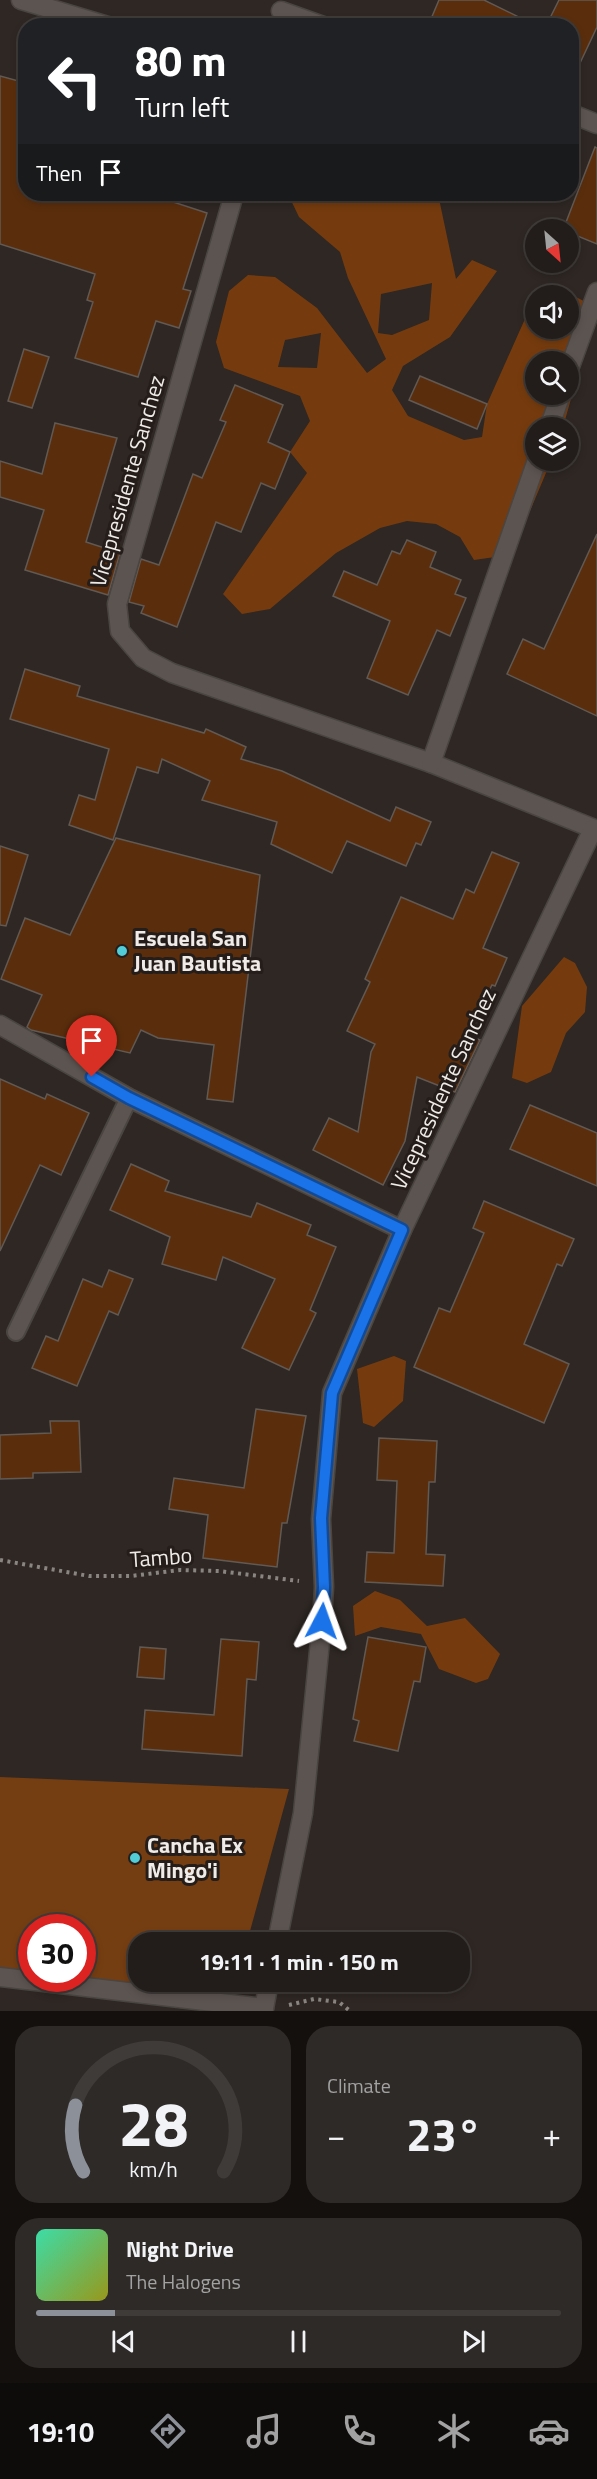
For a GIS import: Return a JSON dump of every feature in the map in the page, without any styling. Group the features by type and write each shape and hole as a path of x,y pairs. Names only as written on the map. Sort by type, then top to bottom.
{"street":[{"path":"21,0 81,18"},
{"path":"281,12 299,18"},
{"path":"579,117 597,124"},
{"name":"Vicepresidente Sanchez","path":"232,201 117,604 120,631 143,658 172,673 431,763 595,829 402,1230 332,1393 321,1518 324,1587 303,1813 279,1932"},
{"path":"576,351 597,292"},
{"path":"431,763 533,471"},
{"path":"0,1025 129,1098 402,1230"},
{"path":"0,1977 270,2009 269,1992"}],"lane":[{"path":"16,1332 129,1098"}],"path":[{"name":"Tambo","path":"0,1560 89,1576 130,1576 180,1570 219,1570 266,1575 324,1587"},
{"path":"270,2009 314,1999 339,2002 350,2011"}],"shaded area":[{"path":"291,201 439,201 456,279 472,260 497,271 450,337 403,366 392,390 408,416 464,440 482,437 487,404 525,319 525,339 579,339 579,299 597,308 579,371 579,351 525,351 525,405 569,405 566,417 525,417 525,471 547,471 530,511 502,556 474,560 460,537 436,524 407,521 380,528 336,553 270,609 242,614 223,594 307,473 290,452 310,421 300,396 224,368 216,342 229,291 248,275 275,277 317,308 367,373 386,359 348,278 340,252 299,217","holes":["432,283 429,320 392,335 378,333 381,294","321,333 317,368 278,367 285,340"]},
{"path":"564,957 575,963 587,987 585,1012 566,1033 551,1072 527,1083 512,1078 522,1006"},
{"path":"394,1356 406,1361 403,1401 374,1427 363,1423 357,1369"},
{"path":"375,1591 400,1600 427,1626 465,1618 500,1654 488,1679 476,1683 439,1669 421,1634 381,1627 355,1636 353,1606"},
{"name":"Cancha Ex Mingo'i","path":"0,1777 289,1789 250,1932 128,1932 128,1983 96,1979 96,1914 18,1914 18,1970 0,1968"},
{"name":"Cancha Ex Mingo'i","path":"206,1992 233,1992 232,1995"}],"building":[{"path":"439,0 484,0 521,18 431,18"},
{"path":"559,0 597,0 597,27 579,65 579,18 550,18"},
{"path":"0,76 18,81 18,201 170,201 207,213 183,289 191,291 179,328 156,321 138,377 75,358 93,302 87,300 95,274 0,244"},
{"path":"595,147 597,148 597,244 579,237 579,219 567,219 574,201 579,201 579,188"},
{"path":"24,349 49,357 32,408 8,401"},
{"path":"420,376 487,404 477,429 409,400"},
{"path":"235,385 283,405 268,442 290,452 275,489 261,483 241,532 216,522 177,627 141,613 144,606 129,602 141,559 159,565 193,474 202,478 226,422 220,420"},
{"path":"55,423 117,438 86,542 120,553 108,595 25,570 44,510 0,497 0,461 42,474"},
{"path":"597,534 597,716 507,674 523,639 544,649"},
{"path":"407,540 436,552 430,567 461,580 455,594 466,598 450,636 437,630 408,695 367,678 390,621 333,596 344,571 377,585 392,551 400,554"},
{"path":"25,669 80,686 77,696 204,733 206,729 246,747 241,759 282,771 390,821 396,807 431,822 421,845 416,843 406,866 347,841 332,873 271,844 277,822 202,800 210,781 162,759 158,773 137,767 113,840 69,825 79,795 95,800 109,749 10,719"},
{"path":"116,838 260,875 233,1102 207,1099 214,1045 158,1038 141,1030 130,1053 31,1030 27,1027 42,995 1,979 25,918 70,935"},
{"path":"0,846 28,855 6,926 0,925"},
{"path":"492,852 519,863 483,948 507,958 495,986 492,985 466,1035 480,1040 455,1092 417,1077 405,1141 383,1185 313,1150 329,1118 358,1132 371,1052 375,1044 347,1031 370,982 365,979 401,897 453,919 466,889 474,893"},
{"path":"0,1079 45,1099 47,1094 89,1113 61,1175 40,1165 0,1251"},
{"path":"530,1105 597,1133 597,1186 510,1149"},
{"path":"131,1164 169,1181 165,1191 251,1217 257,1203 311,1225 307,1235 336,1247 310,1310 316,1313 289,1370 242,1348 275,1279 223,1257 216,1280 162,1264 170,1237 110,1210"},
{"path":"484,1201 574,1239 562,1266 557,1264 524,1344 569,1364 544,1423 414,1367 439,1308 450,1312 484,1233 473,1228"},
{"path":"109,1270 133,1279 118,1315 109,1311 77,1386 32,1368 46,1336 58,1341 83,1279 102,1287"},
{"path":"256,1409 306,1416 287,1523 282,1523 277,1567 203,1558 208,1515 169,1509 174,1478 244,1488"},
{"path":"50,1421 79,1421 81,1472 33,1473 33,1478 0,1479 0,1435 51,1433"},
{"path":"379,1438 437,1441 435,1482 429,1482 426,1554 445,1555 443,1586 365,1582 367,1552 394,1553 397,1481 377,1480"},
{"path":"368,1637 426,1647 420,1682 414,1681 398,1751 354,1741 359,1721 353,1719"},
{"path":"221,1639 259,1642 256,1680 247,1679 242,1756 142,1749 145,1710 214,1715"},
{"path":"140,1647 166,1649 164,1679 137,1677"}],"place":[{"name":"Escuela San Juan Bautista","path":"122,951"},
{"name":"Cancha Ex Mingo'i","path":"135,1858"}],"route":[{"path":"92,1077 129,1098 402,1230 332,1393 321,1518 324,1587 322,1621"}]}
